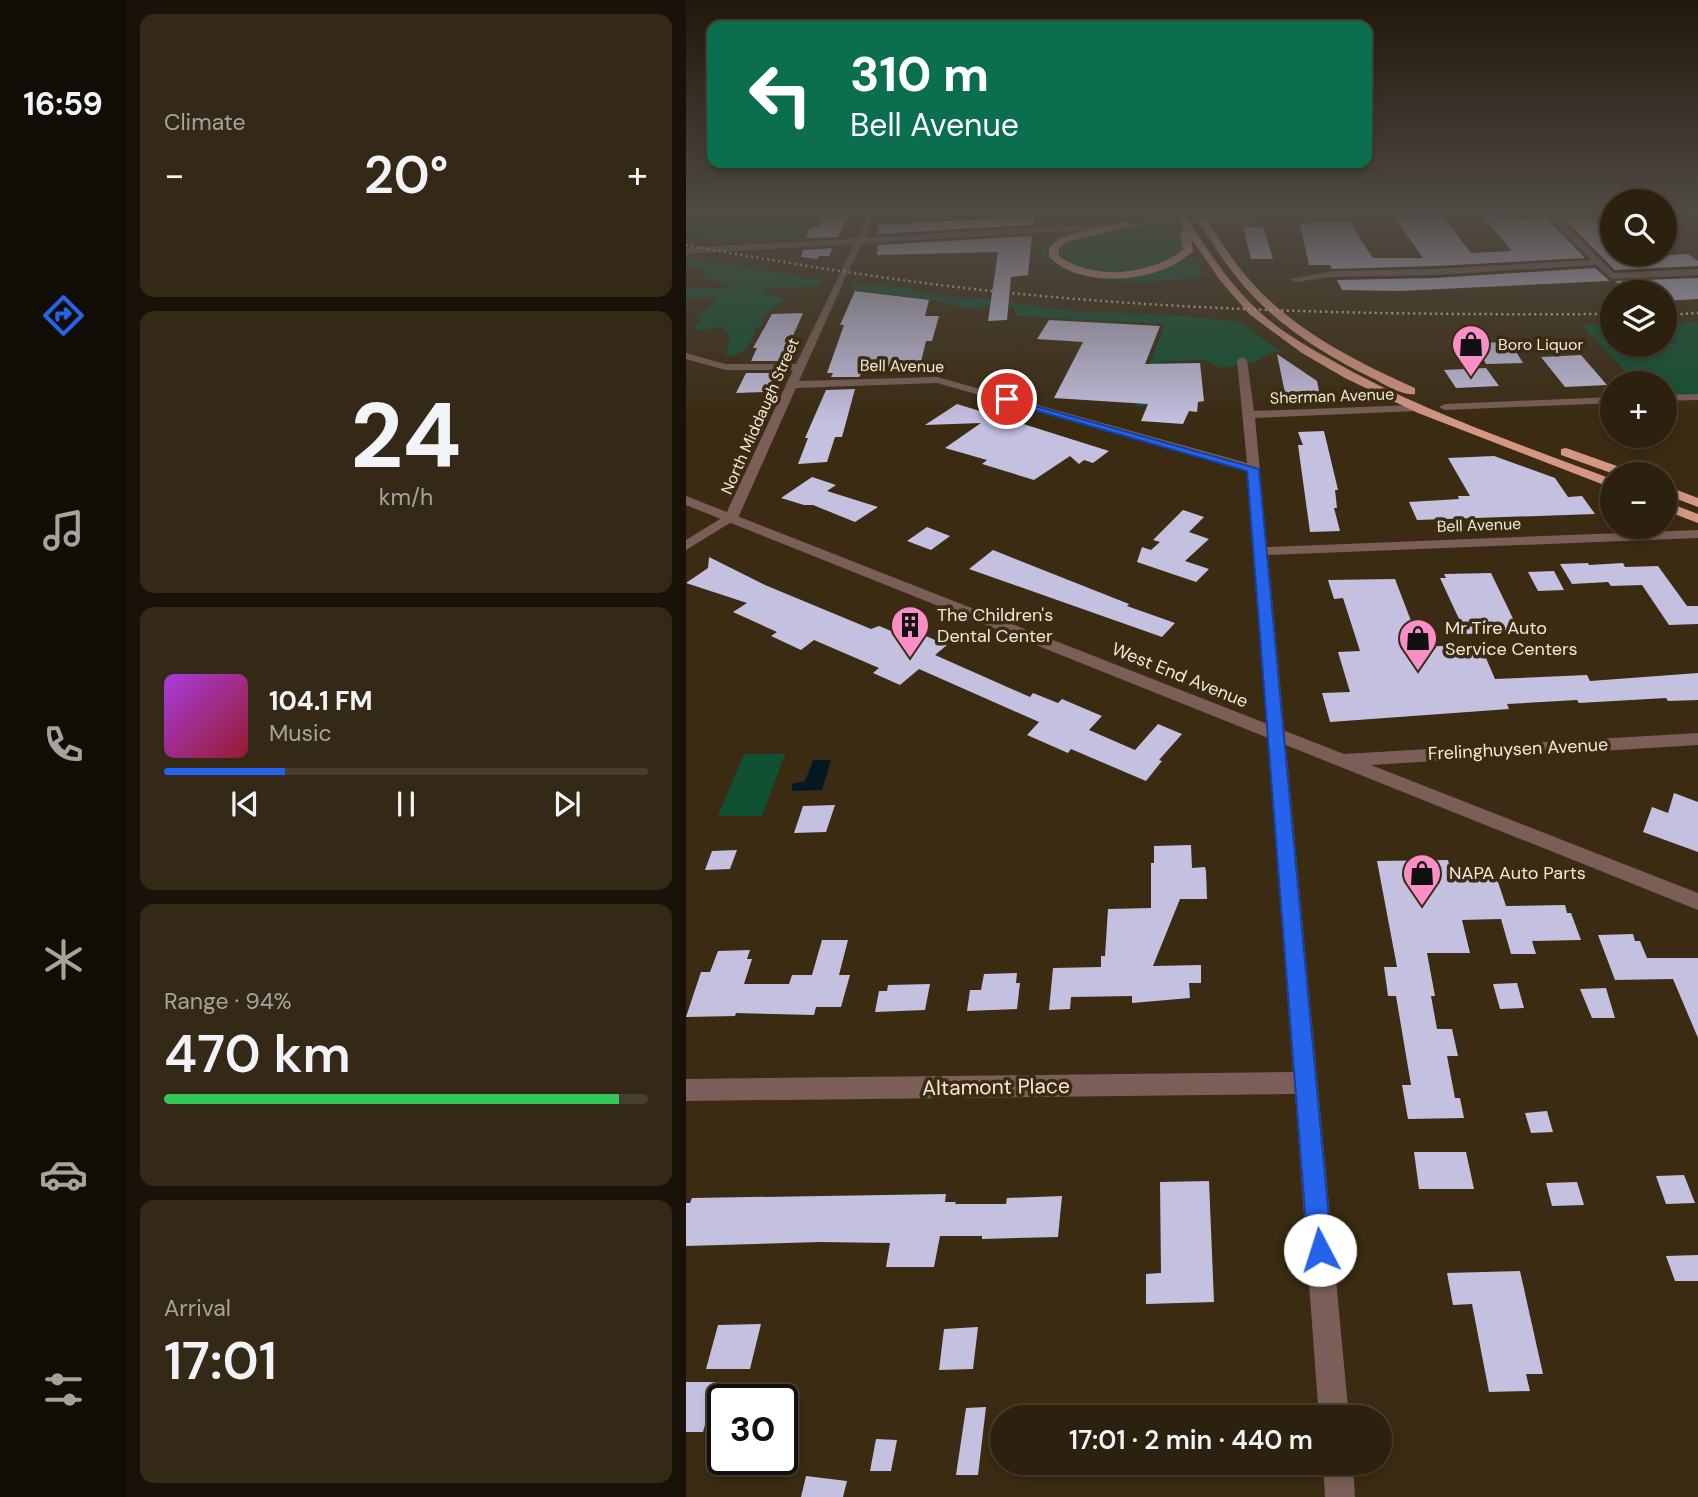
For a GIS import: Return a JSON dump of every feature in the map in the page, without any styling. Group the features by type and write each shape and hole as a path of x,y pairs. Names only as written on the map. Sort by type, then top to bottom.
{"highway":[{"path":"1229,284 1255,314 1329,365 1416,408 1600,479"},
{"path":"1248,284 1288,321 1354,363 1445,407 1600,464"},
{"path":"1677,494 1698,503"},
{"path":"1677,511 1698,520"}],"street":[{"name":"North Middaugh Street","path":"686,546 731,518 839,284"},
{"path":"686,356 725,367 800,367"},
{"path":"1242,360 1261,551 1333,1405"},
{"name":"Bell Avenue","path":"791,385 937,380 1253,469"},
{"path":"1677,398 1698,397"},
{"path":"1445,407 1600,401"},
{"name":"Sherman Avenue","path":"1249,415 1416,408"},
{"name":"West End Avenue","path":"686,500 1698,902"},
{"name":"Bell Avenue","path":"1261,551 1698,534"},
{"name":"Frelinghuysen Avenue","path":"1339,760 1698,739"},
{"name":"Altamont Place","path":"686,1090 1307,1083"},
{"path":"1339,1475 1340,1497"}],"green space":[{"path":"725,284 822,284 767,289 763,293 786,300 761,318 763,325 755,328 752,340 742,352 726,356 730,337 722,326 701,331 694,327 702,321 694,317 707,309 717,298 699,297 686,302 686,287 719,289 729,285"},
{"path":"853,284 863,284 1070,311 1175,315 1240,322 1282,353 1273,352 1253,363 1221,368 1205,360 1159,362 1158,375 1164,406 1136,406 1136,397 1164,328 1160,324 1018,316 1010,305 985,306 978,310 925,299 852,290"},
{"path":"1698,322 1698,396 1677,397 1677,371 1626,371 1612,357 1677,357 1677,323"},
{"path":"1600,324 1600,344 1582,325"},
{"path":"744,754 785,754 762,816 718,816"}],"water":[{"path":"813,760 831,760 822,790 792,791 792,784 805,781"}],"building":[{"path":"993,284 1010,284 1007,320 988,321"},
{"path":"1339,284 1550,284 1399,291 1342,290"},
{"path":"1677,284 1698,284 1698,299 1677,300"},
{"path":"855,291 929,300 925,316 939,316 932,341 926,341 920,366 865,367 859,377 831,377 833,373 827,373 844,325 840,325"},
{"path":"803,313 782,361 751,361 757,348 753,348 772,314"},
{"path":"1049,320 1160,326 1145,364 1200,363 1204,401 1198,402 1197,412 1189,411 1183,424 1141,421 1148,404 1054,398 1083,342 1037,339"},
{"path":"1510,342 1523,363 1486,364 1475,343"},
{"path":"1277,354 1317,381 1320,396 1286,398"},
{"path":"1581,355 1600,377 1600,385 1565,387 1541,357"},
{"name":"Boro Liquor","path":"1486,368 1499,386 1456,388 1444,370"},
{"path":"746,373 776,373 767,392 736,393"},
{"path":"855,389 842,437 835,437 827,462 798,464 808,438 805,438 826,390"},
{"path":"957,404 993,415 999,411 998,416 1109,451 1093,463 1084,460 1079,464 1070,456 1034,480 982,464 987,460 945,448 981,423 925,425"},
{"path":"1324,431 1338,490 1335,490 1337,508 1334,508 1340,531 1310,532 1298,445 1303,445 1298,432"},
{"path":"1494,456 1555,478 1568,497 1582,496 1595,514 1417,520 1409,502 1470,496 1448,458"},
{"path":"812,477 836,485 827,491 878,507 855,522 813,505 781,498"},
{"path":"1183,510 1204,517 1189,532 1209,539 1185,561 1209,569 1196,582 1137,562 1142,547 1151,550 1160,542 1153,540"},
{"path":"927,527 950,536 931,550 907,541"},
{"path":"993,550 1175,623 1162,637 969,569"},
{"path":"709,557 765,585 871,629 879,626 913,640 921,634 947,645 935,655 1030,697 1033,693 1058,703 1062,699 1102,716 1089,730 1135,750 1158,724 1182,734 1159,760 1162,761 1146,781 1071,749 1068,753 1027,735 1039,722 919,669 900,685 873,673 879,668 814,640 801,650 771,636 777,632 733,612 747,603 686,583 708,568"},
{"path":"1623,563 1625,567 1658,566 1687,606 1698,606 1698,624 1669,625 1642,585 1611,586 1608,582 1572,584 1560,564"},
{"path":"1554,571 1564,590 1538,591 1528,572"},
{"path":"1491,573 1519,631 1466,634 1440,578 1446,578 1444,574"},
{"path":"1395,579 1421,647 1480,644 1495,679 1587,675 1590,681 1698,673 1698,700 1668,701 1666,698 1507,704 1509,709 1330,722 1322,693 1350,692 1338,652 1360,651 1343,598 1334,599 1328,580"},
{"path":"1674,793 1698,802 1698,852 1643,832 1652,807 1668,813"},
{"path":"835,805 826,832 794,833 803,806"},
{"path":"1191,845 1192,868 1205,867 1207,899 1180,899 1153,966 1201,965 1201,983 1189,983 1190,998 1132,1003 1132,996 1071,997 1070,1009 1049,1010 1053,968 1101,967 1101,956 1105,956 1108,909 1151,908 1151,863 1154,863 1154,846"},
{"path":"737,850 730,869 705,870 712,851"},
{"path":"1448,860 1452,877 1496,876 1506,906 1565,905 1567,913 1571,913 1581,940 1532,941 1536,954 1511,954 1501,919 1462,920 1470,953 1427,953 1435,996 1431,996 1437,1029 1452,1029 1458,1056 1447,1056 1455,1098 1460,1098 1464,1118 1408,1119 1402,1085 1411,1085 1396,996 1388,996 1384,967 1397,967 1377,861"},
{"path":"1633,934 1635,941 1640,941 1647,958 1698,958 1698,1038 1673,979 1615,980 1598,935"},
{"path":"822,940 848,940 839,975 850,975 841,1007 816,1007 814,1015 736,1013 735,1016 686,1017 701,972 710,972 718,951 750,950 747,959 752,959 744,984 789,984 792,975 812,975"},
{"path":"1017,973 1016,983 1020,983 1017,1009 967,1011 970,990 981,990 984,974"},
{"path":"1517,983 1524,1008 1500,1009 1493,984"},
{"path":"930,984 925,1010 875,1012 879,991 887,991 888,985"},
{"path":"1606,988 1615,1018 1592,1018 1580,989"},
{"path":"1547,1111 1553,1132 1531,1133 1525,1113"},
{"path":"1414,1152 1466,1152 1474,1189 1419,1189"},
{"path":"1684,1175 1695,1203 1666,1204 1656,1176"},
{"path":"1209,1181 1214,1302 1146,1304 1146,1274 1161,1273 1160,1182"},
{"path":"1577,1182 1584,1205 1552,1206 1546,1183"},
{"path":"946,1194 945,1202 956,1202 955,1204 1006,1204 1007,1198 1062,1196 1058,1237 982,1239 982,1236 940,1236 934,1267 886,1267 890,1243 686,1246 686,1203 690,1203 692,1198"},
{"path":"1698,1255 1698,1281 1675,1281 1666,1256"},
{"path":"1520,1271 1543,1374 1526,1374 1530,1391 1489,1392 1472,1304 1453,1305 1447,1273"},
{"path":"761,1324 750,1369 706,1369 718,1325"},
{"path":"978,1327 973,1369 939,1370 944,1329"},
{"path":"686,1382 717,1382 707,1384 707,1418 703,1432 686,1432"},
{"path":"986,1407 978,1475 956,1475 966,1408"},
{"path":"876,1439 897,1440 891,1471 870,1471"},
{"path":"806,1476 847,1481 843,1497 801,1497"}],"railway":[{"path":"932,284 1176,306 1321,312 1600,314"},
{"path":"1677,314 1698,313"}],"place":[{"name":"Boro Liquor","path":"1471,378"},
{"name":"The Children's Dental Center","path":"910,659"},
{"name":"Mr Tire Auto Service Centers","path":"1418,672"},
{"name":"NAPA Auto Parts","path":"1422,907"}],"route":[{"path":"1007,399 1253,469 1320,1250"}]}
